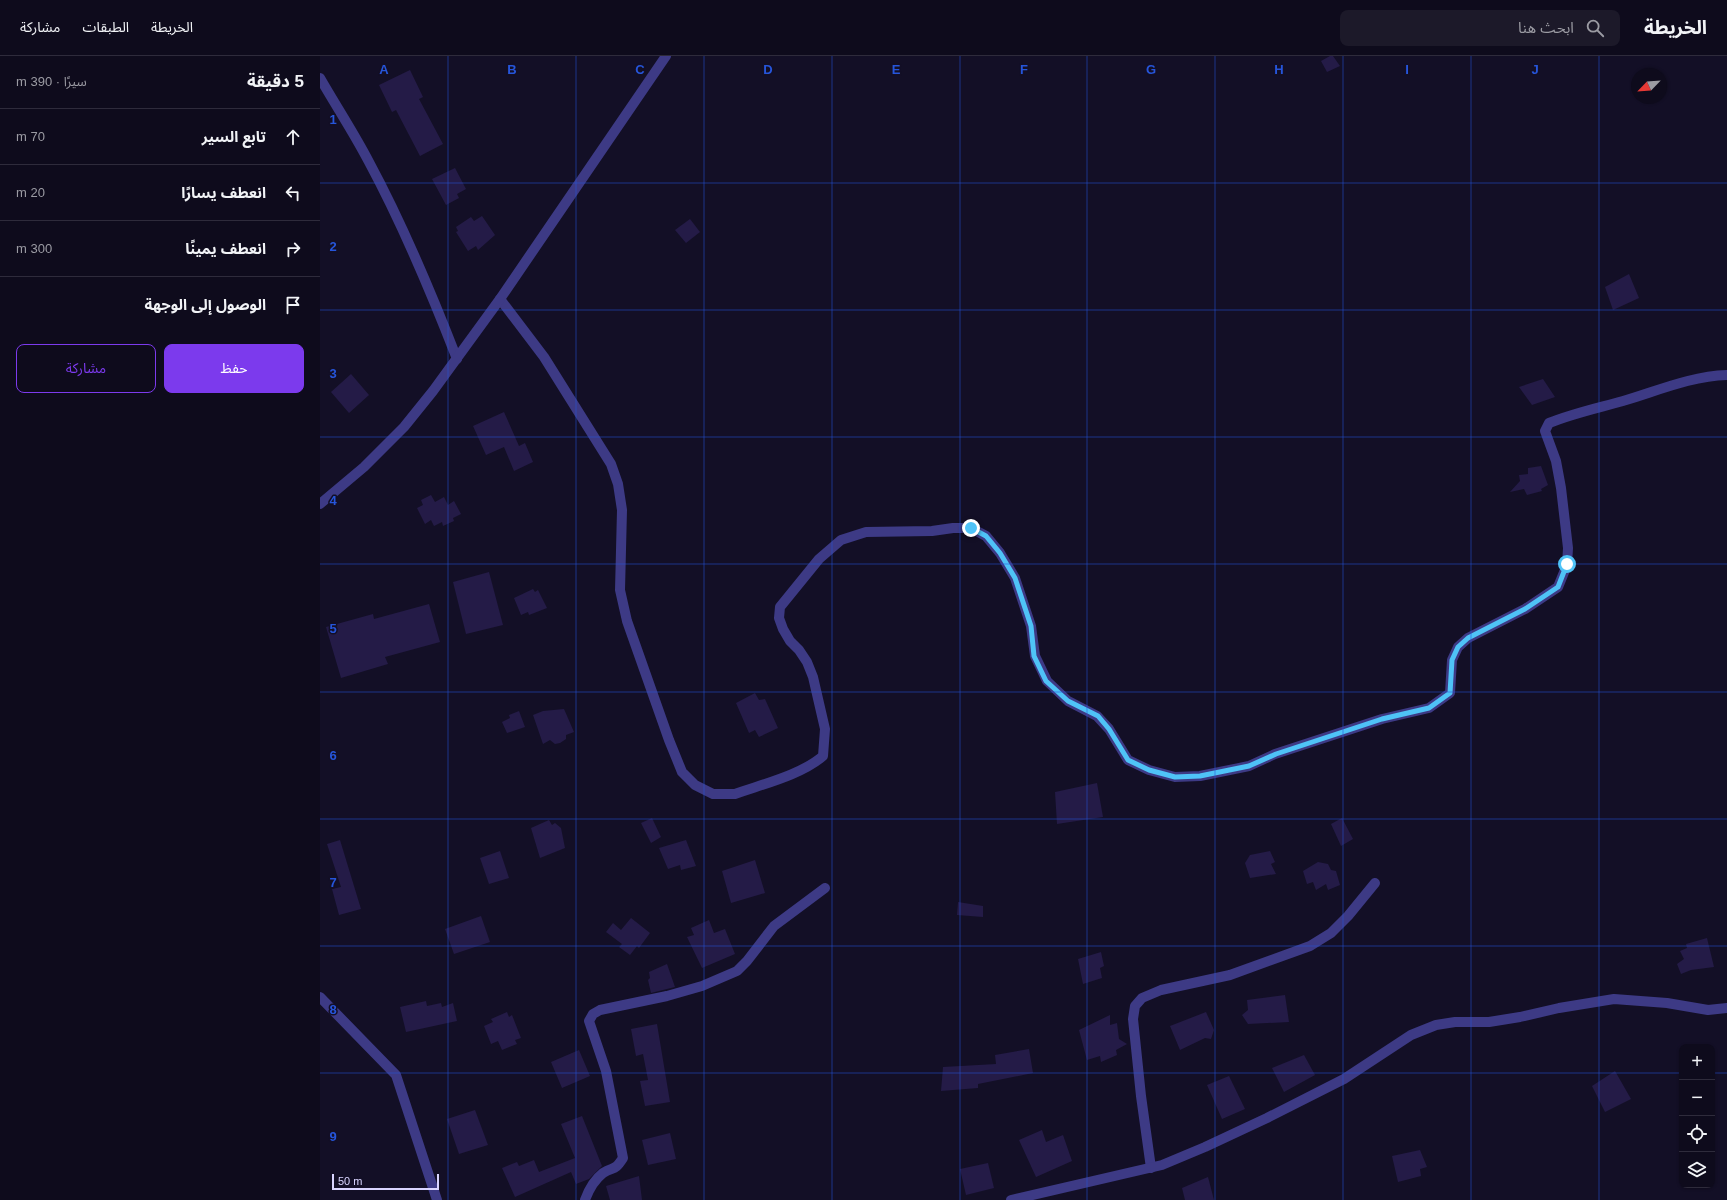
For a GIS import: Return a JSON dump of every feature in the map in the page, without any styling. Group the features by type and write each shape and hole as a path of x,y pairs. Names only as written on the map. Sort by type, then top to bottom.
{"street":[{"path":"320,504 364,467 404,427 433,391 500,299 666,56"},
{"path":"320,78 369,161 403,230 432,295 457,358"},
{"path":"500,299 544,357 611,464 618,484 622,510 620,590 627,621 668,740 682,772 695,785 713,794 728,795 735,794 792,773 818,761 823,756 825,730 813,677 803,656 783,629 778,618 780,607 818,559 841,540 866,532 932,531 953,528 971,528 986,536 1000,553 1015,578 1031,626 1034,656 1046,681 1068,701 1098,716 1109,729 1128,760 1149,770 1175,777 1200,776 1249,766 1276,754 1382,719 1429,708 1450,693 1452,660 1458,647 1468,638 1525,609 1558,587 1567,564 1568,548 1560,481 1556,461 1545,431 1549,423 1584,410 1678,384 1715,375 1727,375"},
{"path":"1151,1168 1141,1096 1133,1019 1135,1006 1142,998 1161,990 1230,975 1310,946 1331,933 1348,916 1375,882"},
{"path":"585,1200 594,1180 604,1172 616,1168 623,1158 606,1071 589,1021 593,1014 600,1010 667,996 702,986 737,971 747,961 774,926 825,888"},
{"path":"320,997 396,1075 437,1200"},
{"path":"1011,1200 1162,1165 1267,1118 1344,1079 1411,1035 1436,1025 1455,1022 1489,1022 1614,999 1667,1003 1708,1010 1727,1008"}],"building":[{"path":"1333,56 1340,66 1327,72 1321,61"},
{"path":"410,70 423,97 419,99 443,144 420,156 396,110 392,112 379,85"},
{"path":"455,168 466,189 457,194 459,198 446,205 432,179"},
{"path":"482,216 495,235 478,250 476,246 468,251 456,232 458,231 456,227 471,217 474,221"},
{"path":"690,219 700,232 686,243 675,230"},
{"path":"1629,274 1639,298 1613,310 1605,287"},
{"path":"351,374 369,395 349,413 331,392"},
{"path":"1543,379 1555,397 1532,405 1519,387"},
{"path":"504,412 519,446 525,443 533,462 514,471 504,447 486,455 473,426"},
{"path":"1541,466 1548,485 1541,489 1542,491 1527,495 1524,489 1510,492 1520,481 1519,475 1528,474 1528,468"},
{"path":"431,495 435,502 444,497 448,505 454,501 461,514 453,518 454,521 443,526 442,522 434,526 431,520 425,524 417,508 423,505 421,500"},
{"path":"489,572 503,625 466,634 453,582"},
{"path":"533,589 535,592 538,590 547,608 529,615 528,612 521,615 514,598"},
{"path":"429,604 440,642 385,657 388,664 341,678 326,627 373,614 374,619"},
{"path":"755,693 759,700 765,699 778,728 759,737 755,730 749,733 736,703"},
{"path":"564,709 574,732 566,735 566,739 560,743 555,744 550,740 543,744 533,715 543,711"},
{"path":"519,711 525,727 507,733 502,722 510,718 509,715"},
{"path":"1097,783 1103,817 1057,824 1055,792"},
{"path":"652,818 661,837 651,843 641,823"},
{"path":"1342,818 1353,839 1341,846 1331,824"},
{"path":"549,820 552,825 555,823 561,828 565,848 540,858 531,828"},
{"path":"340,840 361,909 339,915 332,889 341,887 327,844"},
{"path":"686,840 696,866 681,870 680,865 668,869 659,848"},
{"path":"500,851 509,878 489,884 480,858"},
{"path":"1270,851 1275,862 1271,864 1276,874 1250,878 1245,863 1250,855"},
{"path":"755,860 765,893 731,903 722,871"},
{"path":"1318,862 1328,864 1331,870 1336,871 1340,885 1328,890 1326,884 1316,890 1313,882 1307,884 1303,871"},
{"path":"958,902 983,906 983,917 957,915"},
{"path":"481,916 490,942 454,954 445,929"},
{"path":"631,918 650,933 639,948 637,946 630,955 619,947 622,944 606,932 613,923 621,930"},
{"path":"709,920 714,933 725,929 735,954 702,968 687,937 694,935 691,928"},
{"path":"1707,938 1714,967 1691,970 1681,974 1677,964 1684,959 1680,951 1687,948 1686,944"},
{"path":"1101,952 1104,966 1100,968 1102,978 1083,984 1078,959"},
{"path":"667,964 675,987 651,993 648,980 650,978 649,972"},
{"path":"1285,995 1289,1022 1248,1024 1242,1015 1248,1010 1247,1000"},
{"path":"426,1001 427,1006 441,1003 442,1007 453,1003 457,1021 406,1032 400,1007"},
{"path":"507,1012 509,1017 512,1015 521,1038 515,1040 517,1044 502,1050 498,1041 491,1044 484,1026 493,1022 491,1019"},
{"path":"1206,1012 1214,1030 1211,1039 1205,1038 1180,1050 1170,1026"},
{"path":"1110,1015 1110,1025 1117,1023 1119,1039 1127,1044 1116,1050 1117,1055 1101,1062 1100,1056 1087,1060 1079,1030"},
{"path":"657,1024 670,1102 645,1106 640,1081 648,1080 643,1054 636,1056 631,1029"},
{"path":"1029,1049 1033,1073 978,1084 978,1088 941,1091 943,1067 996,1064 995,1055"},
{"path":"579,1050 590,1076 562,1088 551,1062"},
{"path":"1304,1055 1315,1075 1284,1092 1272,1068"},
{"path":"1615,1071 1631,1099 1605,1112 1592,1086"},
{"path":"1229,1076 1245,1109 1222,1119 1207,1085"},
{"path":"475,1110 488,1145 459,1154 447,1119"},
{"path":"582,1116 602,1166 589,1179 576,1184 571,1172 515,1197 502,1168 517,1162 519,1166 534,1160 539,1172 575,1158 561,1124"},
{"path":"1042,1130 1046,1142 1063,1135 1072,1161 1036,1177 1019,1140"},
{"path":"670,1133 676,1159 648,1165 642,1140"},
{"path":"1420,1150 1427,1167 1420,1169 1421,1176 1398,1182 1392,1156"},
{"path":"988,1163 994,1188 966,1195 960,1169"},
{"path":"639,1176 642,1200 610,1200 606,1186"},
{"path":"1208,1177 1214,1200 1185,1200 1182,1188"}],"route":[{"path":"971,528 986,536 1000,553 1015,578 1031,626 1034,656 1046,681 1068,701 1098,716 1109,729 1128,760 1149,770 1175,777 1200,776 1249,766 1276,754 1382,719 1429,708 1441,701 1450,693 1452,660 1458,647 1468,638 1525,609 1558,587 1567,564"}]}
